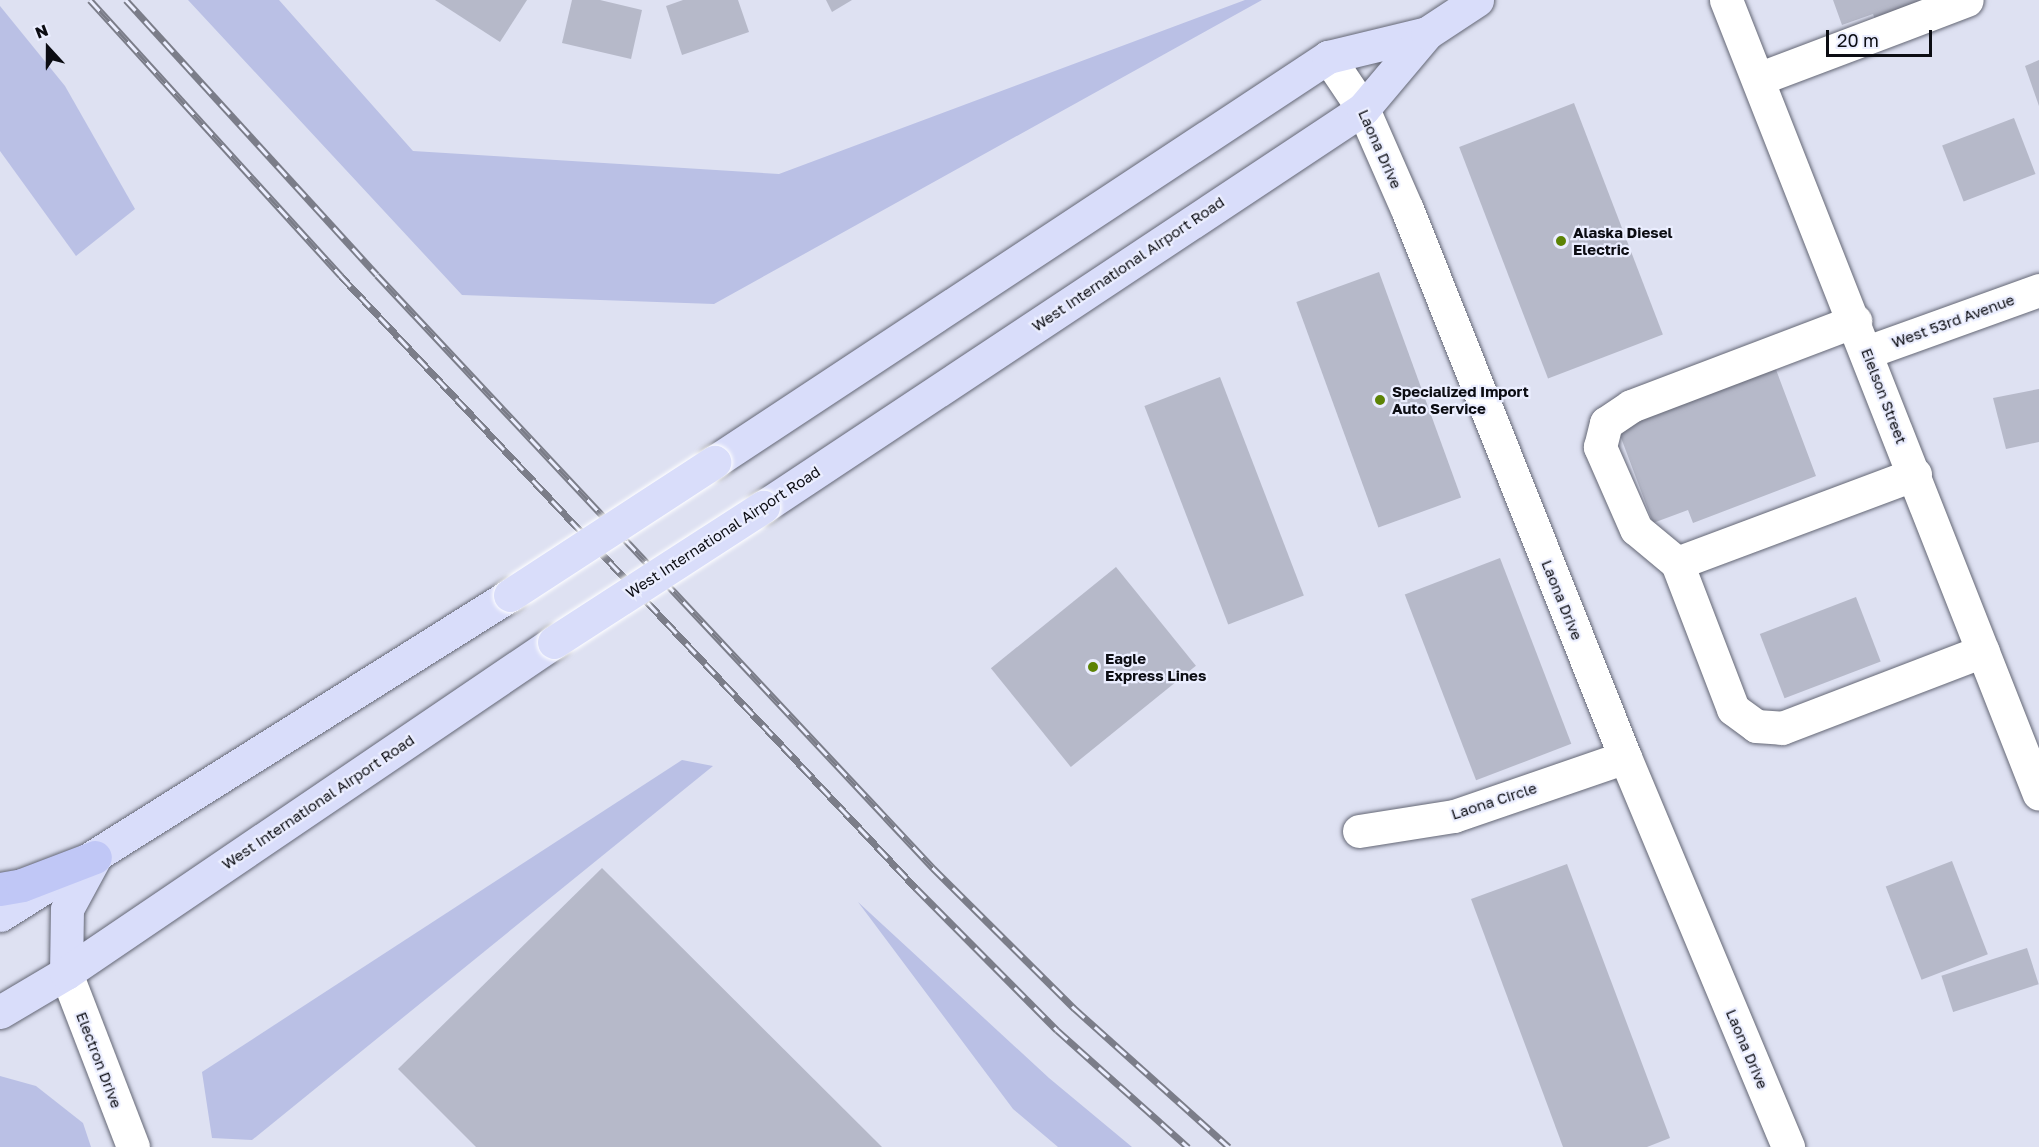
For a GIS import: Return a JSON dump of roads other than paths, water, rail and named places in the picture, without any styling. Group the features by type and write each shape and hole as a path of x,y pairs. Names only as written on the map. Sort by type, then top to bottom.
{"highway":[{"path":"0,889 22,885 95,857"}],"main road":[{"name":"West International Airport Road","path":"0,1012 66,973 554,642 763,507 1363,109 1427,33 1477,0"},
{"name":"West International Airport Road","path":"0,915 510,595 1328,57 1427,33"},
{"path":"66,973 67,909 95,857"}],"street":[{"name":"Eielson Street","path":"1726,0 1855,321 2039,794"},
{"path":"1758,79 1967,0"},
{"name":"Laona Drive","path":"1328,57 1363,109 1625,757 1788,1147"},
{"name":"West 53rd Avenue","path":"1867,352 2039,290"},
{"path":"1855,321 1630,406 1605,423 1600,447 1636,529 1677,563 1733,709 1756,726 1782,728 1983,651"},
{"path":"1677,563 1915,474"},
{"name":"Laona Circle","path":"1359,831 1454,816 1625,757"},
{"name":"Electron Drive","path":"66,973 133,1147"}],"railway":[{"path":"90,0 341,276 916,888 1057,1030 1188,1147"},
{"path":"126,0 377,275 933,868 1074,1008 1229,1147"}],"place":[{"name":"Alaska Diesel Electric","path":"1561,241"},
{"name":"Specialized Import Auto Service","path":"1380,400"},
{"name":"Eagle Express Lines","path":"1093,667"}]}
